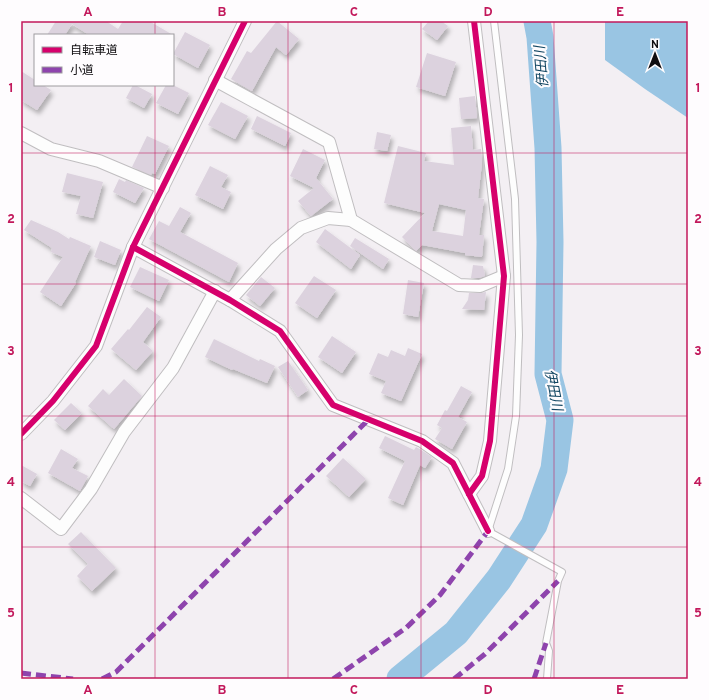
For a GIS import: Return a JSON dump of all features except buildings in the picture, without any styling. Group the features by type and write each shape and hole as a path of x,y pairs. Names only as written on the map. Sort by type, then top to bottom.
{"street":[{"path":"21,434 53,401 96,346 133,247 245,21"},
{"path":"469,494 482,476 490,441 504,276 474,21"},
{"path":"215,80 329,142 351,220"},
{"path":"21,134 51,149 99,161 163,188"},
{"path":"230,300 276,249 301,228 328,218 351,220 459,284 480,286 504,276"},
{"path":"133,247 215,291 280,331 333,405 422,441 453,463 488,531"},
{"path":"21,498 61,529 91,489 124,432 173,368 215,291"}],"lane":[{"path":"494,21 516,199 518,335 516,416 508,469 488,531 562,572 558,581 546,643 549,651 547,679"}],"water":[{"path":"605,21 688,21 688,118 605,60"}],"waterway":[{"name":"伊田川","path":"400,679 456,633 499,579 534,525 554,469 560,420 548,374 550,242 548,148 540,37 537,21"}],"marked path":[{"path":"102,679 116,672 368,420"},
{"path":"333,679 406,628 440,595 488,531"},
{"path":"454,679 485,654 558,581"},
{"path":"534,679 546,643"},
{"path":"21,673 73,679"}],"cycle path":[{"path":"21,434 53,401 96,346 133,247 245,21"},
{"path":"469,494 482,476 490,441 504,276 474,21"},
{"path":"133,247 230,300 280,331 333,405 422,441 453,463 488,531"}]}
